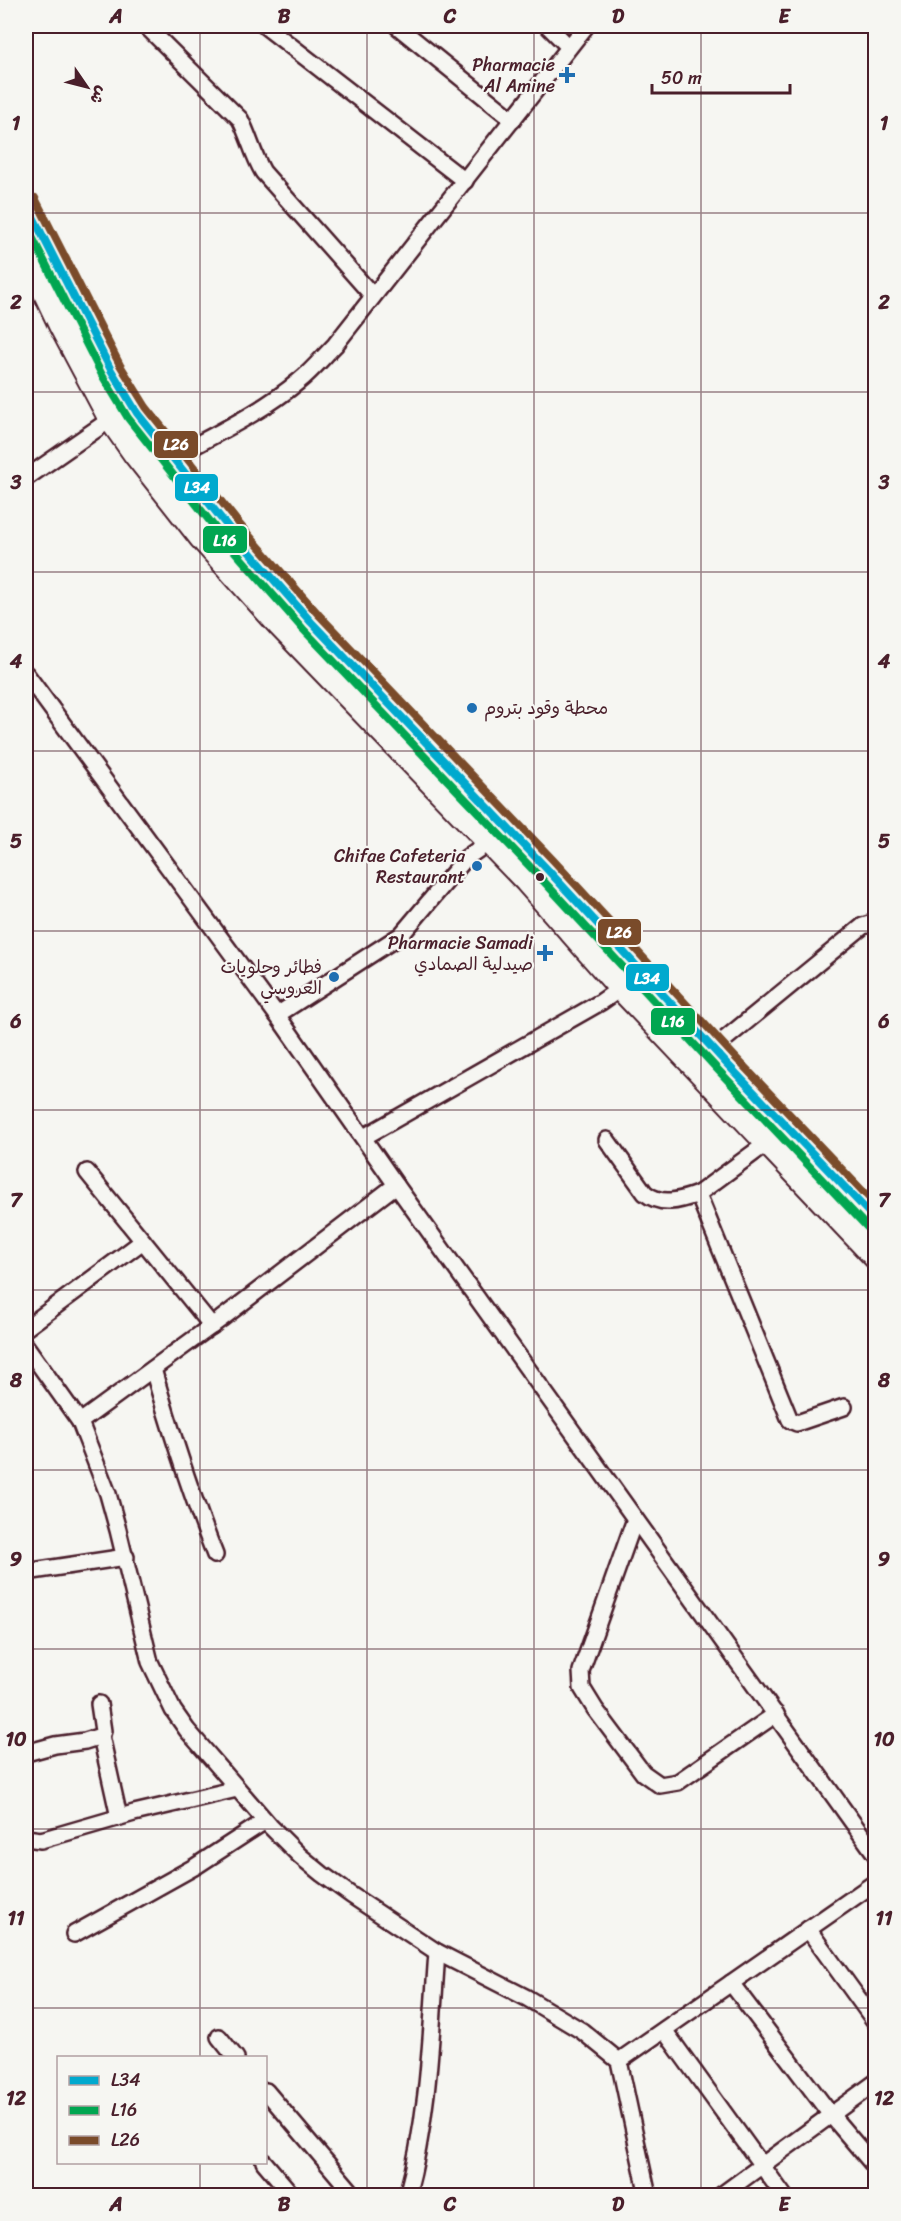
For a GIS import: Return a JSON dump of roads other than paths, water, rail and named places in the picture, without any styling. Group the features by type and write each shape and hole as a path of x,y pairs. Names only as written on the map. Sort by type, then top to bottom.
{"highway":[{"path":"26,203 111,370 136,413 232,532 311,622 545,867 876,1221"},
{"path":"26,251 60,326 111,419 202,538 279,625 489,842 621,988 876,1257"}],"street":[{"path":"146,26 240,119 252,152 263,172 374,296"},
{"path":"265,26 465,181"},
{"path":"397,26 513,120"},
{"path":"548,26 569,47"},
{"path":"172,458 253,414 300,381 335,345 586,26"},
{"path":"26,478 111,419"},
{"path":"26,674 277,1015 396,1185 876,1855"},
{"path":"26,700 39,692"},
{"path":"277,1015 401,935 466,858 489,842"},
{"path":"713,1049 863,926 876,922"},
{"path":"364,1137 601,1002 621,988"},
{"path":"607,1140 645,1192 653,1199 662,1202 672,1202 698,1194 767,1143"},
{"path":"87,1172 212,1326"},
{"path":"80,1422 212,1326 396,1185"},
{"path":"698,1194 790,1419 797,1423 844,1407"},
{"path":"26,1328 143,1241"},
{"path":"27,1351 80,1422 108,1494 126,1557 148,1654 156,1677 173,1710 187,1730 265,1821 322,1874 437,1952 527,1998 582,2031 619,2061 648,2196"},
{"path":"153,1369 173,1440 215,1555"},
{"path":"635,1519 581,1671 582,1688 595,1709 643,1773 660,1785 678,1782 776,1714"},
{"path":"26,1572 126,1557"},
{"path":"99,1704 103,1731 101,1736 119,1817"},
{"path":"26,1753 101,1736"},
{"path":"26,1838 41,1840 119,1817 237,1789"},
{"path":"74,1934 196,1866 265,1821"},
{"path":"619,2061 876,1882"},
{"path":"808,1929 876,2023"},
{"path":"407,2196 415,2167 428,2086 437,1952"},
{"path":"731,1983 831,2115 876,2168"},
{"path":"664,2030 784,2196"},
{"path":"219,2037 234,2056"},
{"path":"720,2196 876,2082"},
{"path":"267,2092 355,2196"},
{"path":"265,2164 293,2196"}],"place":[{"name":"Pharmacie Al Amine","path":"567,75"},
{"name":"محطة وقود بتروم","path":"472,708"},
{"name":"Chifae Cafeteria Restaurant","path":"477,866"},
{"name":"Pharmacie Samadi صيدلية الصمادي","path":"545,953"},
{"name":"فطائر وحلويات العروسي","path":"334,977"}]}
